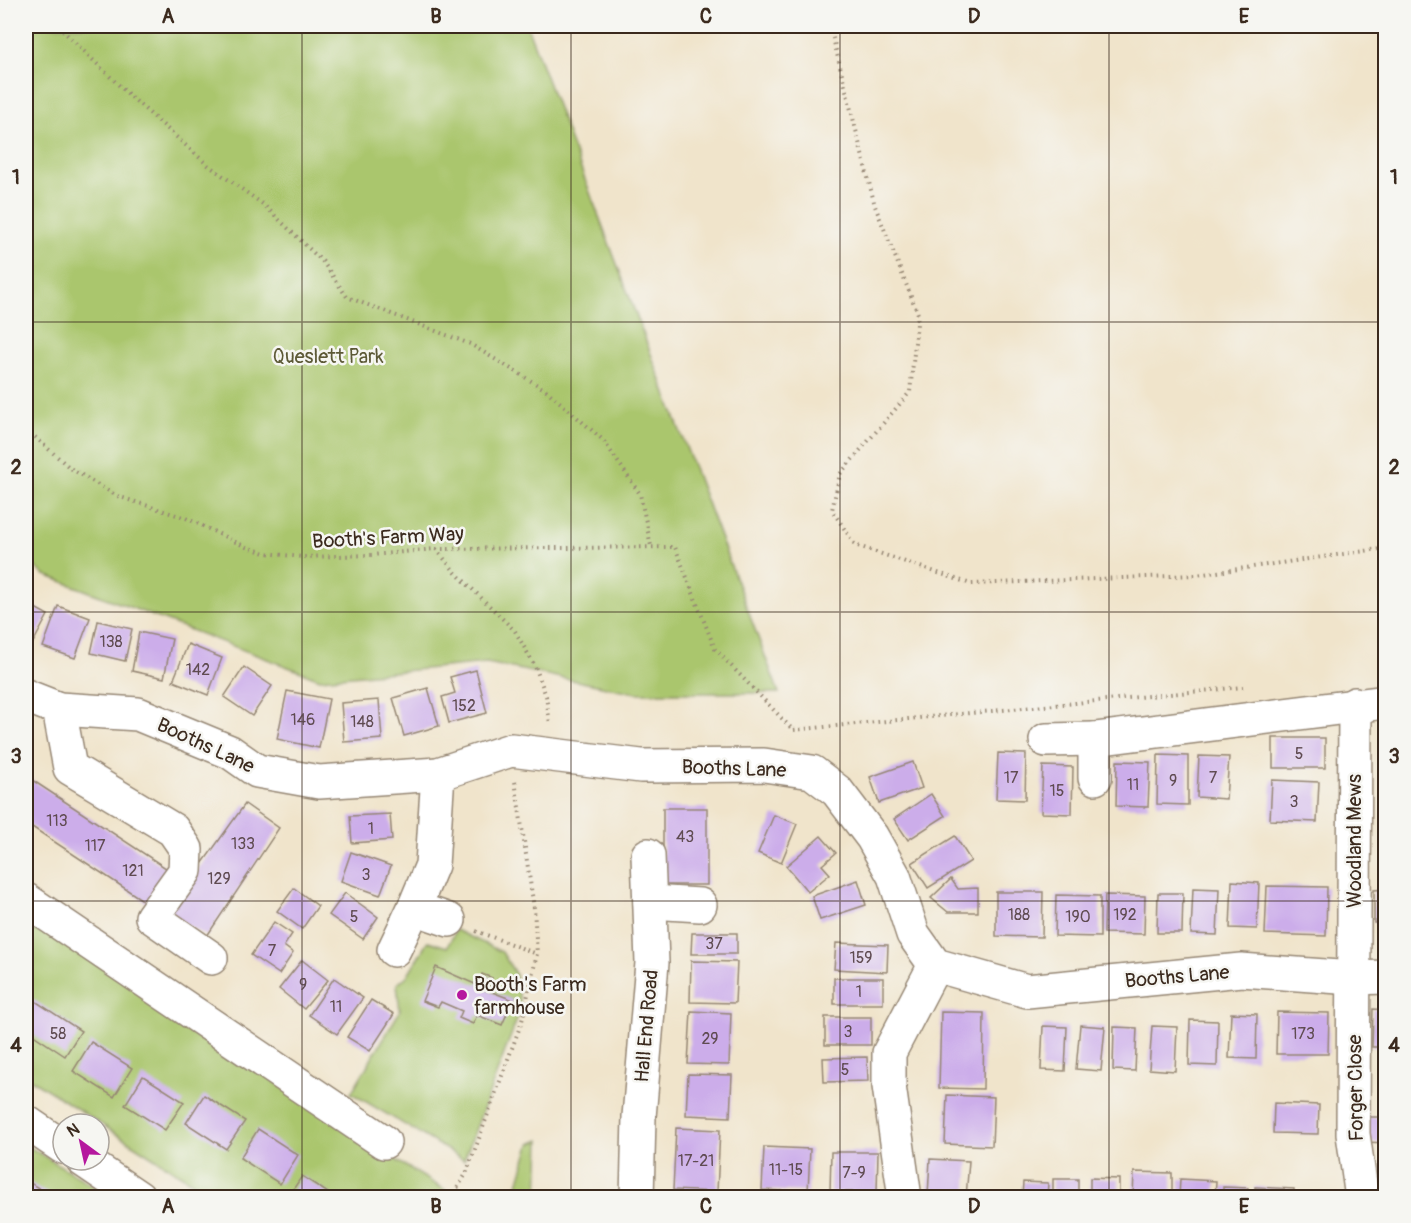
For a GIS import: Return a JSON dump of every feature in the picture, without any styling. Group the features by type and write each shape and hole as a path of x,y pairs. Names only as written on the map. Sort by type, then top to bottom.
{"street":[{"name":"Booths Lane","path":"26,696 59,709 138,714 230,752 257,771 319,782 438,774 510,750 641,766 764,765 812,772 837,791 872,837 894,876 913,934 935,965 1027,991 1241,970 1353,978 1386,977"},
{"name":"Woodland Mews","path":"1046,740 1095,739 1370,703 1353,978"},
{"path":"59,709 70,768 173,830 186,849 185,872 152,917 211,958"},
{"path":"1095,739 1095,778"},
{"path":"394,950 432,865 438,774"},
{"name":"Hall End Road","path":"637,1197 639,1117 652,963 648,855"},
{"path":"26,900 384,1142"},
{"path":"650,902 700,905"},
{"path":"414,908 449,920"},
{"path":"905,1197 889,1086 889,1053 935,965"},
{"name":"Forger Close","path":"1353,978 1353,1134 1362,1197"},
{"path":"26,1122 51,1139"},
{"path":"101,1172 139,1197"}],"path":[{"path":"58,26 129,95 208,165 264,205 323,262 346,297 470,344 546,390 603,440 640,494 651,546"},
{"path":"830,26 875,206 918,314 910,392 840,474 832,510 855,545 971,584 1196,575 1386,548"},
{"name":"Booth's Farm Way","path":"26,429 33,438 70,468 117,496 186,518 246,547 264,553 302,556 372,555 435,549 675,547 715,649 793,730 1243,687"},
{"path":"435,549 515,632 535,666 546,696 551,736 550,754"},
{"path":"451,1197 466,1174 522,1021 537,954 534,908 510,750"},
{"path":"449,920 537,954"}],"green space":[{"name":"Queslett Park","path":"26,26 527,26 779,693 636,693 487,663 320,679 45,575 26,560"},
{"path":"26,915 358,1137 445,1190 440,1197 215,1197 111,1130 111,1112 82,1112 26,1076"},
{"path":"456,930 502,952 516,975 521,1009 464,1160 351,1093 400,1011 397,984 407,976 428,941 447,947"},
{"path":"540,1140 538,1197 514,1198 530,1144"},
{"path":"26,1145 51,1160 51,1172 71,1172 112,1197 26,1197"},
{"path":"475,1193 515,1195 514,1197 472,1197"}],"building":[{"path":"26,603 48,615 29,650 26,648"},
{"path":"58,606 90,618 75,658 43,647"},
{"path":"98,621 132,629 125,661 91,653"},
{"path":"139,632 172,639 164,678 132,671"},
{"path":"188,644 222,658 208,695 173,681"},
{"path":"244,667 272,686 252,716 224,697"},
{"path":"476,670 487,713 449,723 442,697 455,693 450,677"},
{"path":"428,688 439,726 404,736 393,698"},
{"path":"287,691 329,699 319,748 277,739"},
{"path":"379,700 382,739 344,742 341,703"},
{"path":"1273,738 1325,738 1325,768 1273,768"},
{"path":"998,753 1026,754 1025,800 996,799"},
{"path":"1158,755 1188,756 1188,805 1157,804"},
{"path":"1199,756 1229,757 1226,799 1197,797"},
{"path":"1117,761 1150,762 1148,807 1116,806"},
{"path":"913,762 922,788 879,803 870,777"},
{"path":"1043,766 1073,767 1072,814 1041,813"},
{"path":"26,776 172,872 182,892 245,804 279,828 207,936 150,905 26,823"},
{"path":"1272,780 1319,782 1317,822 1270,820"},
{"path":"931,794 945,816 908,840 894,819"},
{"path":"663,808 707,808 707,885 663,885"},
{"path":"390,814 392,840 352,843 350,816"},
{"path":"774,815 797,824 781,863 758,853"},
{"path":"821,836 836,853 822,865 830,874 808,892 786,866"},
{"path":"955,836 971,861 928,888 912,863"},
{"path":"351,852 391,866 380,895 341,881"},
{"path":"951,879 958,889 978,888 978,912 948,912 931,898"},
{"path":"858,880 866,905 820,920 812,896"},
{"path":"1232,881 1259,883 1257,929 1230,928"},
{"path":"1267,886 1327,887 1326,936 1265,934"},
{"path":"294,888 318,906 302,929 277,911"},
{"path":"1193,888 1219,889 1217,935 1191,934"},
{"path":"1386,889 1386,923 1374,923 1374,890"},
{"path":"996,892 1043,892 1042,937 996,936"},
{"path":"345,893 378,917 363,939 329,915"},
{"path":"1158,893 1183,893 1182,933 1157,933"},
{"path":"1056,895 1100,896 1100,937 1055,936"},
{"path":"1105,895 1145,896 1144,934 1104,933"},
{"path":"274,922 292,934 284,946 293,953 279,974 251,955"},
{"path":"692,933 737,933 737,954 691,954"},
{"path":"836,943 888,945 887,972 834,969"},
{"path":"302,960 328,980 304,1009 279,989"},
{"path":"691,961 737,962 735,1003 690,1002"},
{"name":"Booth's Farm farmhouse","path":"436,967 477,985 482,974 492,978 487,990 513,1000 502,1025 477,1015 473,1024 459,1018 462,1011 441,1002 438,1007 422,1001"},
{"path":"334,978 363,998 337,1034 309,1015"},
{"path":"834,978 883,978 883,1004 834,1004"},
{"path":"26,995 81,1031 65,1056 26,1030"},
{"path":"371,1000 394,1014 370,1051 347,1037"},
{"path":"1373,1009 1386,1010 1386,1047 1372,1047"},
{"path":"691,1011 731,1013 729,1065 688,1064"},
{"path":"941,1012 984,1013 983,1089 939,1088"},
{"path":"1277,1012 1329,1013 1328,1054 1276,1054"},
{"path":"1231,1013 1257,1014 1256,1059 1229,1058"},
{"path":"825,1017 871,1017 871,1045 825,1045"},
{"path":"1190,1020 1218,1021 1217,1066 1189,1065"},
{"path":"1080,1025 1105,1027 1101,1071 1076,1069"},
{"path":"1043,1026 1067,1027 1065,1071 1041,1070"},
{"path":"1152,1026 1177,1027 1175,1071 1149,1069"},
{"path":"1114,1027 1137,1028 1135,1071 1113,1070"},
{"path":"91,1042 132,1068 114,1097 73,1071"},
{"path":"867,1057 868,1081 824,1082 823,1058"},
{"path":"688,1074 732,1075 730,1117 686,1115"},
{"path":"143,1076 184,1102 165,1130 125,1105"},
{"path":"204,1095 245,1121 226,1149 186,1123"},
{"path":"947,1095 994,1097 992,1146 945,1144"},
{"path":"1274,1103 1319,1105 1318,1134 1273,1133"},
{"path":"1366,1117 1386,1117 1386,1143 1366,1142"},
{"path":"676,1128 720,1130 717,1192 673,1190"},
{"path":"258,1129 298,1155 280,1184 240,1158"},
{"path":"764,1147 810,1149 808,1192 762,1190"},
{"path":"831,1152 878,1152 877,1192 830,1192"},
{"path":"930,1159 969,1161 966,1197 928,1196"},
{"path":"1134,1172 1172,1173 1172,1197 1133,1197"},
{"path":"302,1176 322,1189 334,1197 288,1197"},
{"path":"1090,1178 1119,1179 1119,1197 1090,1197"},
{"path":"1053,1179 1078,1179 1078,1197 1053,1197"},
{"path":"1180,1179 1216,1181 1215,1197 1179,1197"},
{"path":"26,1180 35,1186 53,1197 26,1197"},
{"path":"1023,1182 1048,1183 1047,1197 1022,1197"},
{"path":"1223,1187 1248,1188 1247,1197 1223,1197"},
{"path":"1255,1187 1294,1189 1294,1197 1255,1197"},
{"path":"1304,1195 1328,1196 1328,1197 1303,1197"}],"place":[{"name":"Booth's Farm farmhouse","path":"462,995"}]}
